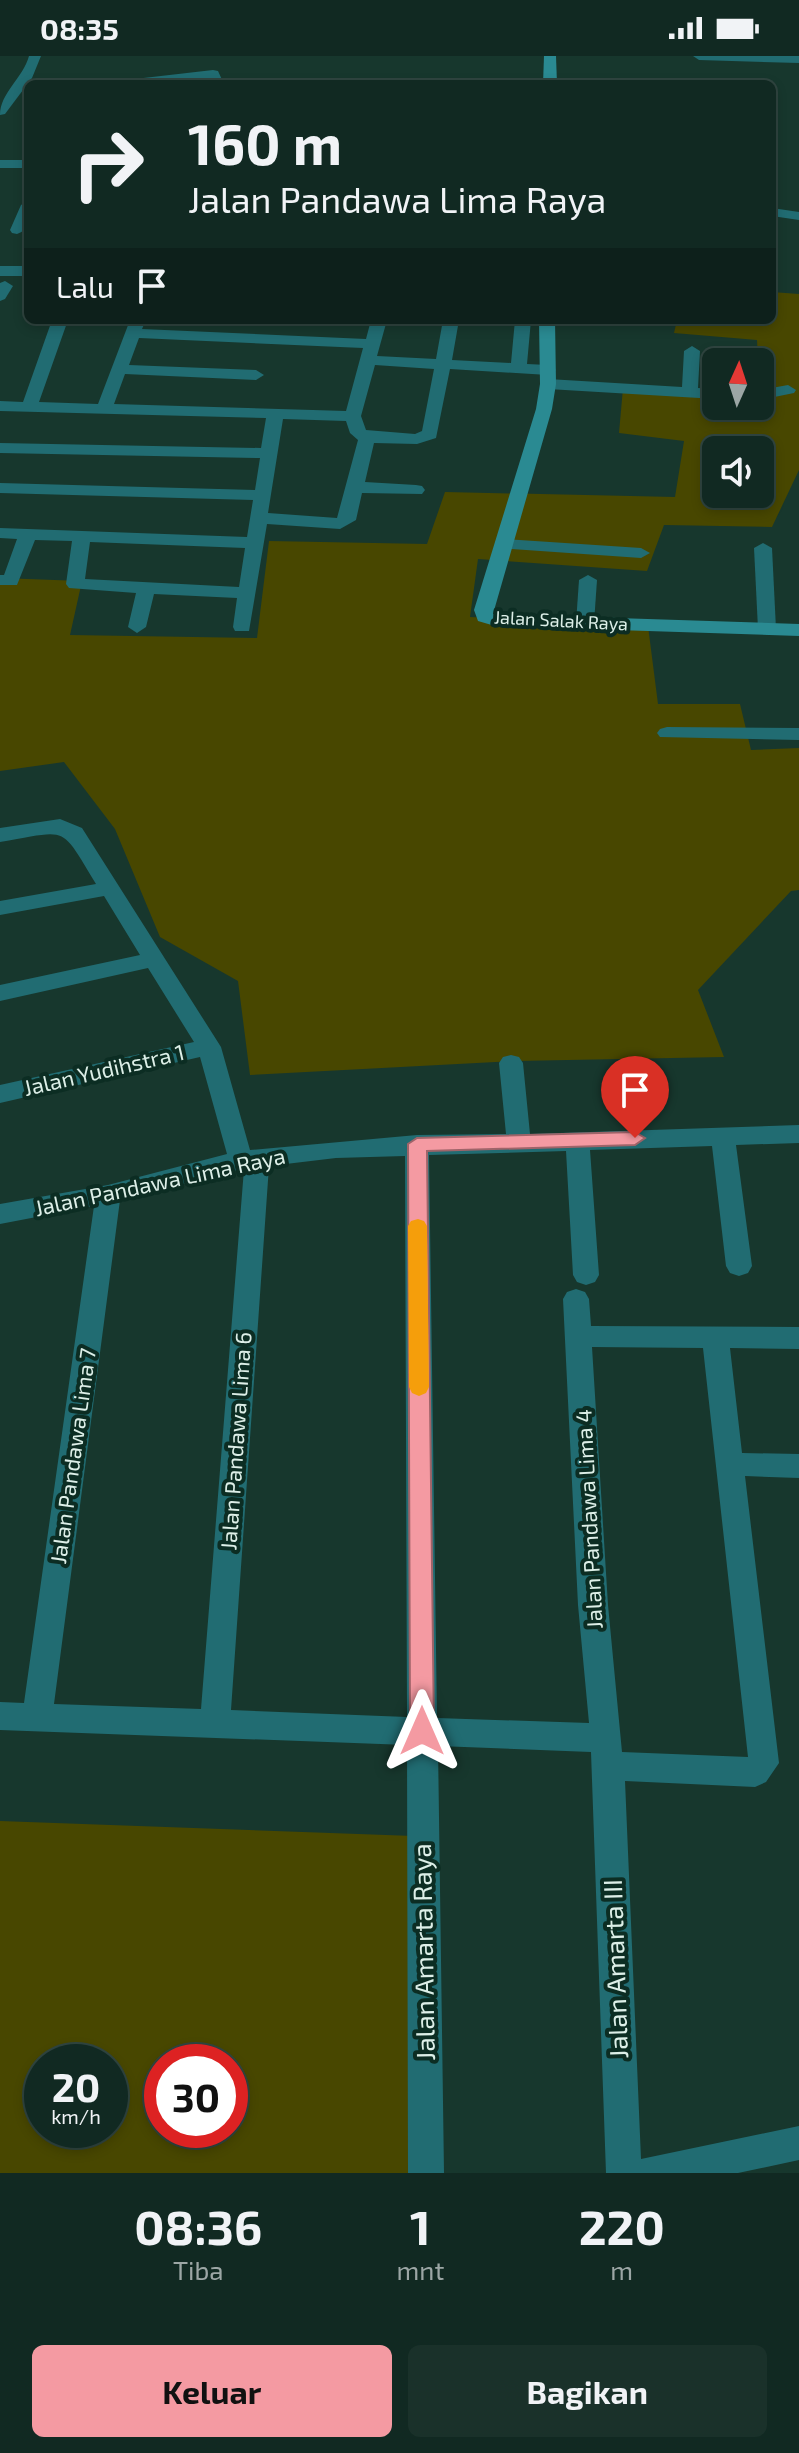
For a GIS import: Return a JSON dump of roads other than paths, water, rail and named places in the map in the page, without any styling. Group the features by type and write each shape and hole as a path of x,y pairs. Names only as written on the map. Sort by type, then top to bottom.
{"street":[{"path":"550,56 550,80"},
{"path":"699,56 799,59"},
{"path":"27,80 34,66 31,57"},
{"path":"161,80 213,74 215,80"},
{"path":"0,86 24,85"},
{"path":"0,111 24,86"},
{"path":"0,164 24,164"},
{"path":"776,213 799,216"},
{"path":"17,230 24,214"},
{"path":"2,284 24,273"},
{"path":"29,407 59,324"},
{"path":"378,324 353,416 358,433 367,438 427,438 450,324"},
{"path":"519,369 523,324"},
{"name":"Jalan Salak Raya","path":"547,324 548,377 534,451 483,610 485,617 495,620 799,630"},
{"path":"104,409 136,326 256,376 275,414 242,627"},
{"path":"690,392 692,351"},
{"path":"0,406 104,409 369,352 444,365 519,369 548,377 702,393"},
{"path":"120,369 256,376"},
{"path":"774,392 788,390"},
{"path":"275,414 353,416"},
{"path":"258,518 340,524 347,520 367,438"},
{"path":"0,448 83,470 261,495"},
{"path":"0,488 83,470 267,453"},
{"path":"354,487 416,490"},
{"path":"0,533 254,543"},
{"path":"0,580 11,581 28,533"},
{"path":"82,536 75,584 247,593"},
{"path":"505,544 641,553"},
{"path":"763,548 767,629"},
{"path":"585,623 588,580"},
{"path":"137,627 146,587"},
{"path":"667,733 799,734"},
{"path":"0,835 60,826 75,833 209,1047 249,1159"},
{"path":"0,908 111,888"},
{"path":"0,993 156,959"},
{"name":"Jalan Yudihstra 1","path":"0,1094 209,1047"},
{"path":"511,1063 519,1142"},
{"name":"Jalan Pandawa Lima Raya","path":"1,1213 108,1194 249,1159 417,1144 799,1134"},
{"path":"723,1136 739,1266"},
{"name":"Jalan Pandawa Lima 4","path":"577,1140 581,1287 579,1336 593,1605 607,1752"},
{"name":"Jalan Amarta Raya","path":"417,1144 426,2173"},
{"name":"Jalan Pandawa Lima 6","path":"215,1724 249,1159"},
{"name":"Jalan Pandawa Lima 7","path":"37,1718 108,1194"},
{"path":"579,1336 799,1338"},
{"path":"0,1716 422,1731 755,1772 764,1763 715,1337"},
{"path":"728,1464 799,1466"},
{"name":"Jalan Amarta III","path":"607,1752 624,2173"},
{"path":"653,2173 799,2143"}]}
